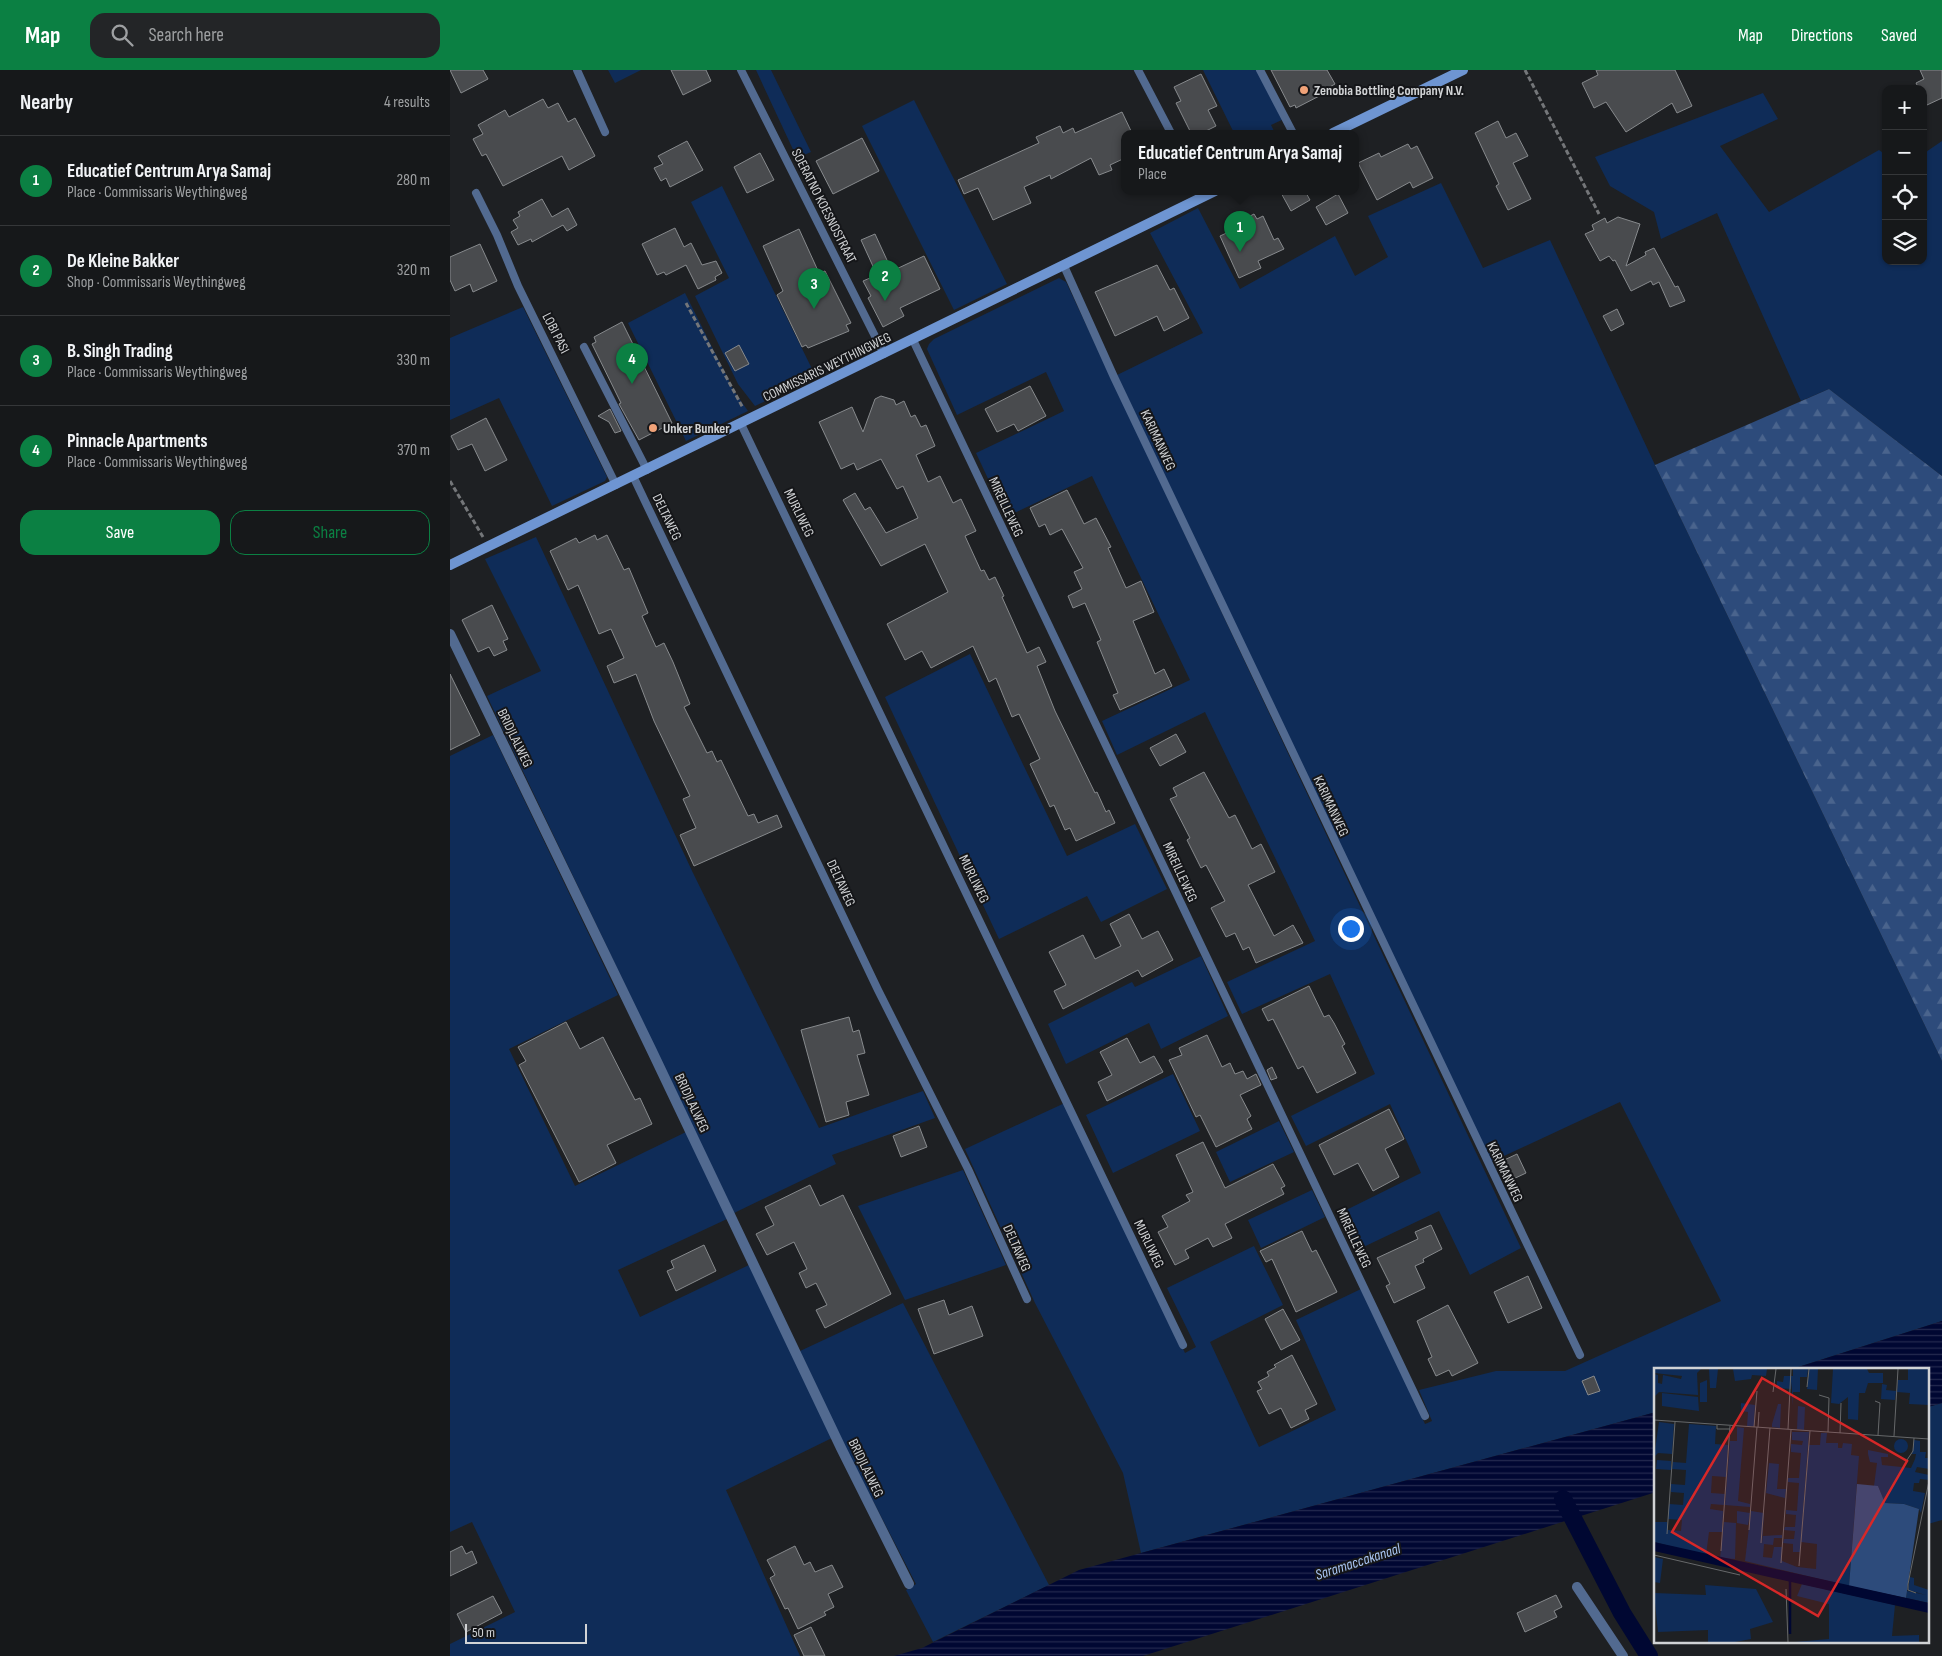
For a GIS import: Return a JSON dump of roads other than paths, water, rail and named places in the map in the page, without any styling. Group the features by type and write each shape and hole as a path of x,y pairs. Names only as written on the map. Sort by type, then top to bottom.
{"main road":[{"path":"1339,130 1464,70"},
{"name":"COMMISSARIS WEYTHINGWEG","path":"450,565 1064,266 1200,195"}],"street":[{"name":"BRIDJLALWEG","path":"450,634 841,1448 909,1584"},
{"path":"1577,1586 1623,1656"}],"lane":[{"path":"577,70 605,132"},
{"name":"SOERATNO KOESNOSTRAAT","path":"741,70 884,354"},
{"path":"1138,70 1169,130"},
{"path":"1260,70 1291,130"},
{"name":"LOBI PASI","path":"476,193 498,235 518,286 616,484"},
{"name":"KARIMANWEG","path":"1064,266 1152,458 1580,1355"},
{"name":"MIREILLEWEG","path":"913,340 1425,1416"},
{"path":"584,347 647,470"},
{"name":"MURLIWEG","path":"746,422 1183,1345"},
{"name":"DELTAWEG","path":"633,476 878,990 968,1169 1027,1299"}],"water":[{"path":"1942,1321 1942,1403 1930,1406 1930,1368 1795,1368"},
{"name":"Saramaccakanaal","path":"1654,1413 1654,1493 1143,1656 894,1656 922,1648 1079,1570"}],"waterway":[{"path":"1563,1499 1622,1613 1649,1656"}],"place":[{"name":"Zenobia Bottling Company N.V.","path":"1304,90"},
{"name":"Educatief Centrum Arya Samaj","path":"1240,252"},
{"name":"De Kleine Bakker","path":"885,301"},
{"name":"B. Singh Trading","path":"814,309"},
{"name":"Pinnacle Apartments","path":"632,384"},
{"name":"Unker Bunker","path":"653,428"}]}
